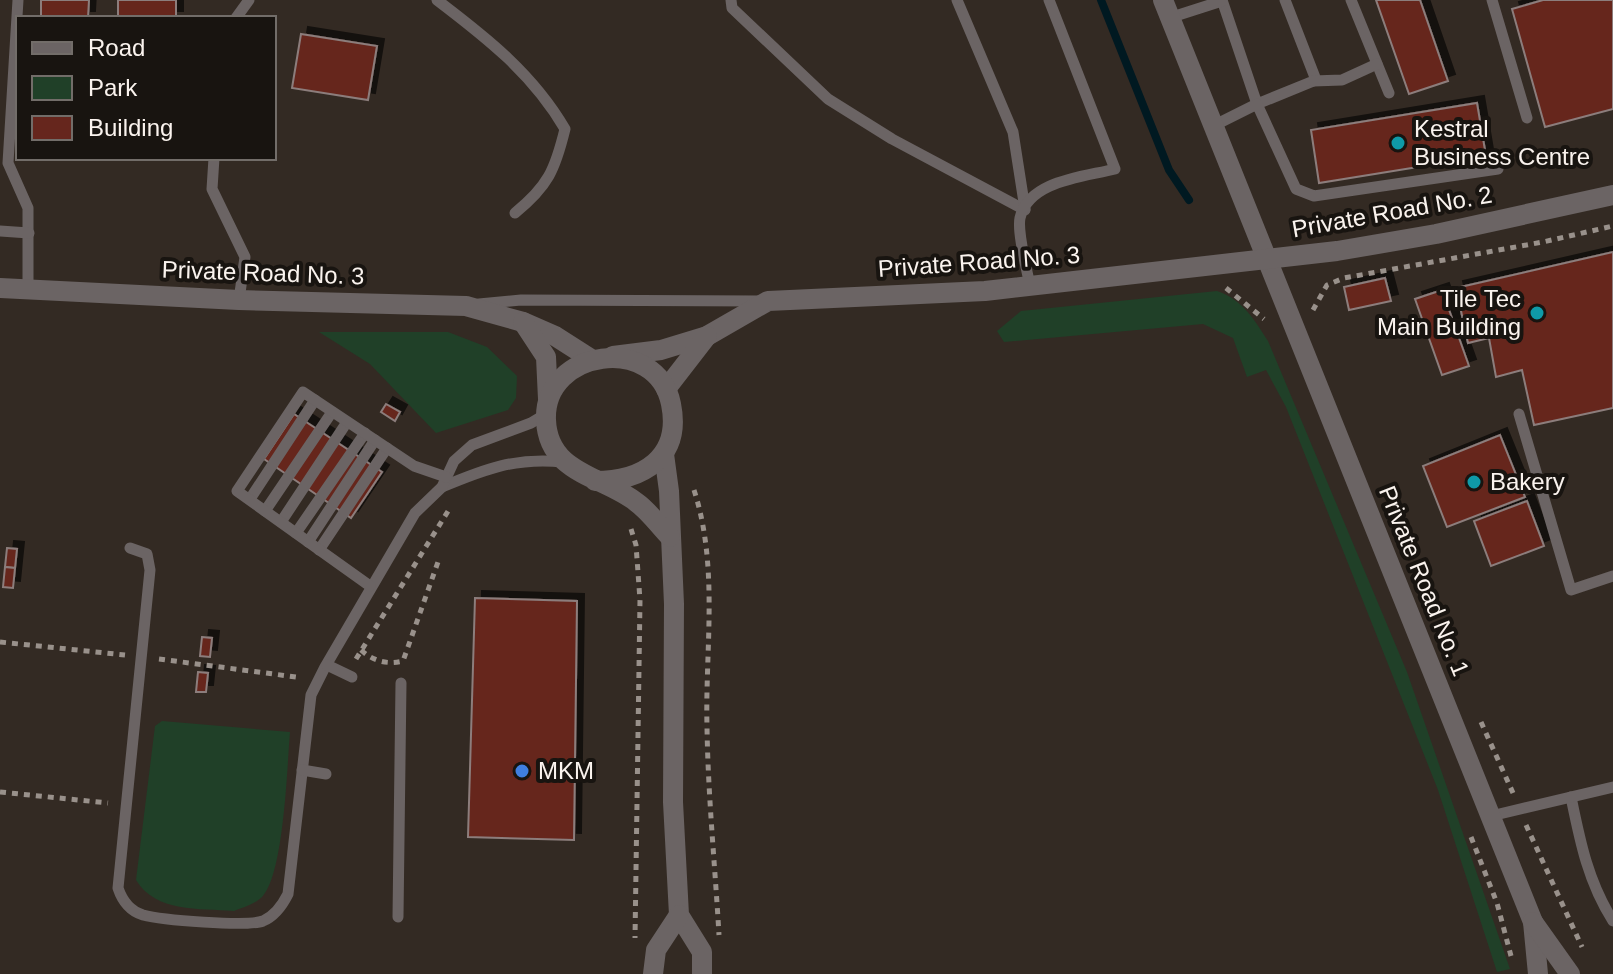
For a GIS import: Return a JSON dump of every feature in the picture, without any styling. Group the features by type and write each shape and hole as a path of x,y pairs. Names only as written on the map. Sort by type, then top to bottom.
{"street":[{"name":"Private Road No. 2","path":"1166,9 1215,125 1265,260 1436,234 1613,195"},
{"name":"Private Road No. 3","path":"613,356 661,350 707,336 768,301 1030,286 1265,260"},
{"name":"Private Road No. 1","path":"1265,260 1533,922 1570,974"},
{"name":"Private Road No. 3","path":"0,288 239,300 466,306 523,322 555,336 591,359"},
{"path":"523,322 546,357 549,435 564,462 636,501 670,537"},
{"name":"Private Road No. 3","path":"666,389 707,336"},
{"path":"547,406 571,369 591,359 613,356 643,366 666,389 673,425 664,454 669,491 674,604 673,802 679,915 702,952 702,974"},
{"path":"595,481 623,481 643,473 664,454"},
{"path":"653,974 656,950 679,915"},
{"name":"Private Road No. 1","path":"1533,922 1538,974"}],"lane":[{"path":"437,0 501,49 545,95 565,129 557,162 542,191 515,213"},
{"path":"731,0 732,8 828,99 892,139 1025,210"},
{"path":"957,0 1013,132 1025,210"},
{"path":"1030,286 1020,219 1032,196 1055,184 1115,169 1049,0"},
{"path":"1166,9 1222,0 1257,104 1296,189 1314,196 1498,169"},
{"path":"1285,0 1316,80 1313,81"},
{"path":"1351,0 1389,93"},
{"path":"1492,0 1527,118"},
{"path":"16,33 8,163 28,208 28,290"},
{"path":"1215,125 1313,81 1342,80 1377,64"},
{"path":"214,160 212,189 245,257 239,300"},
{"path":"0,231 29,233"},
{"path":"466,306 521,300 768,301"},
{"path":"370,586 250,499 315,400 414,466 444,482 520,461 564,462"},
{"path":"130,548 147,554 150,570 117,880 121,896 134,911 143,915 253,923 274,914 288,894 311,695 370,586 415,513 444,482 454,461 472,445 531,423 547,406"},
{"path":"265,511 332,412"},
{"path":"1519,414 1571,590 1613,576"},
{"path":"281,522 347,422"},
{"path":"296,533 370,437"},
{"path":"308,542 370,437"},
{"path":"319,550 387,448"},
{"path":"327,665 350,676"},
{"path":"398,917 401,683"},
{"path":"302,770 326,774"},
{"path":"1491,816 1613,787"},
{"path":"1571,797 1587,871 1597,897 1613,921"}],"path":[{"path":"1314,323 1312,312 1327,285 1344,278 1543,242 1613,226"},
{"path":"1211,289 1227,287 1272,328"},
{"path":"690,478 704,538 709,605 706,726 719,941"},
{"path":"350,676 361,650 458,500"},
{"path":"626,515 636,545 640,600 635,940"},
{"path":"361,650 379,661 393,664 403,661 438,562"},
{"path":"1474,707 1584,951"},
{"path":"0,792 125,805"},
{"path":"1468,831 1497,903 1512,960"}],"green space":[{"path":"1217,291 1241,305 1268,341 1407,672 1510,969 1497,972 1438,790 1286,407 1266,370 1247,377 1233,338 1203,324 1004,342 997,331 1021,311"},
{"path":"319,332 448,332 487,347 517,376 516,398 508,410 436,433 370,364"},
{"path":"162,721 290,732 283,819 275,867 262,897 252,904 234,911 179,907 155,898 136,880 155,726"}],"building":[{"path":"41,0 89,0 88,16 41,16"},
{"path":"118,0 176,0 176,16 118,16"},
{"path":"1376,0 1420,0 1448,81 1409,94"},
{"path":"1543,0 1613,0 1613,109 1545,127 1512,9"},
{"path":"301,34 377,46 368,100 292,88"},
{"name":"Kestral Business Centre","path":"1477,103 1486,156 1319,183 1311,130"},
{"name":"Tile Tec Main Building","path":"1613,252 1613,408 1534,425 1522,370 1496,377 1489,338 1468,343 1456,288"},
{"path":"1385,278 1391,301 1349,310 1344,287"},
{"path":"1442,290 1469,366 1442,375 1415,299"},
{"path":"386,404 400,412 395,421 381,412"},
{"path":"294,414 382,472 351,518 264,459"},
{"name":"Bakery","path":"1500,435 1525,497 1447,527 1423,466"},
{"path":"1527,501 1544,546 1491,566 1474,521"},
{"path":"7,548 17,549 15,568 5,567"},
{"path":"5,567 15,568 13,588 3,587"},
{"name":"MKM","path":"475,598 577,601 574,840 468,837"},
{"path":"202,637 212,638 210,657 200,656"},
{"path":"198,672 208,673 206,692 196,692"}],"waterway":[{"path":"1101,0 1169,170 1189,200"}],"place":[{"name":"Kestral Business Centre","path":"1398,143"},
{"name":"Tile Tec Main Building","path":"1537,313"},
{"name":"Bakery","path":"1474,482"},
{"name":"MKM","path":"522,771"}]}
